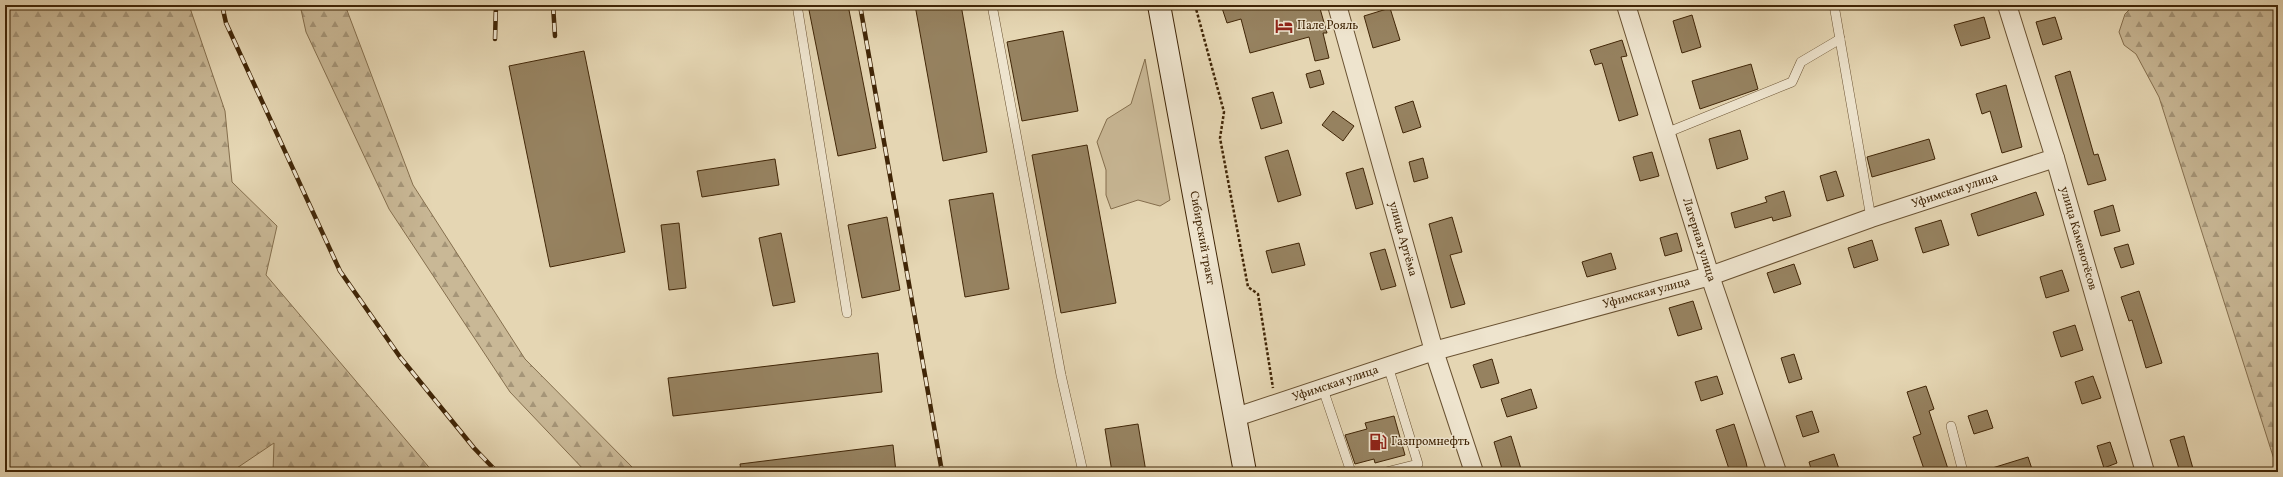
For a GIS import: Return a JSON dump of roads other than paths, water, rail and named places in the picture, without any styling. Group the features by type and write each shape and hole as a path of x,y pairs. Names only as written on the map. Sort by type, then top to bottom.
{"main road":[{"name":"Сибирский тракт","path":"1159,5 1245,472"}],"street":[{"name":"улица Артёма","path":"1338,5 1434,351 1474,472"},
{"name":"Лагерная улица","path":"1626,5 1710,276 1777,472"},
{"name":"улица Каменотёсов","path":"2008,5 2055,158 2145,472"},
{"name":"Уфимская улица","path":"1236,418 1434,351 1710,276 1871,218 2055,158"}],"lane":[{"path":"798,5 847,313"},
{"path":"992,5 1061,375 1083,472"},
{"path":"1834,5 1871,218"},
{"path":"1666,133 1792,82 1801,62 1840,39"},
{"path":"1386,472 1418,464 1388,366"},
{"path":"1323,388 1351,472"},
{"path":"1951,426 1963,472"}],"railway":[{"path":"222,5 226,23 340,271 400,357 474,448 497,472"},
{"path":"495,39 496,5"},
{"path":"553,5 555,36"},
{"path":"860,5 942,472"}],"place":[{"name":"Пале Рояль","path":"1284,26"},
{"name":"Газпромнефть","path":"1378,442"}]}
